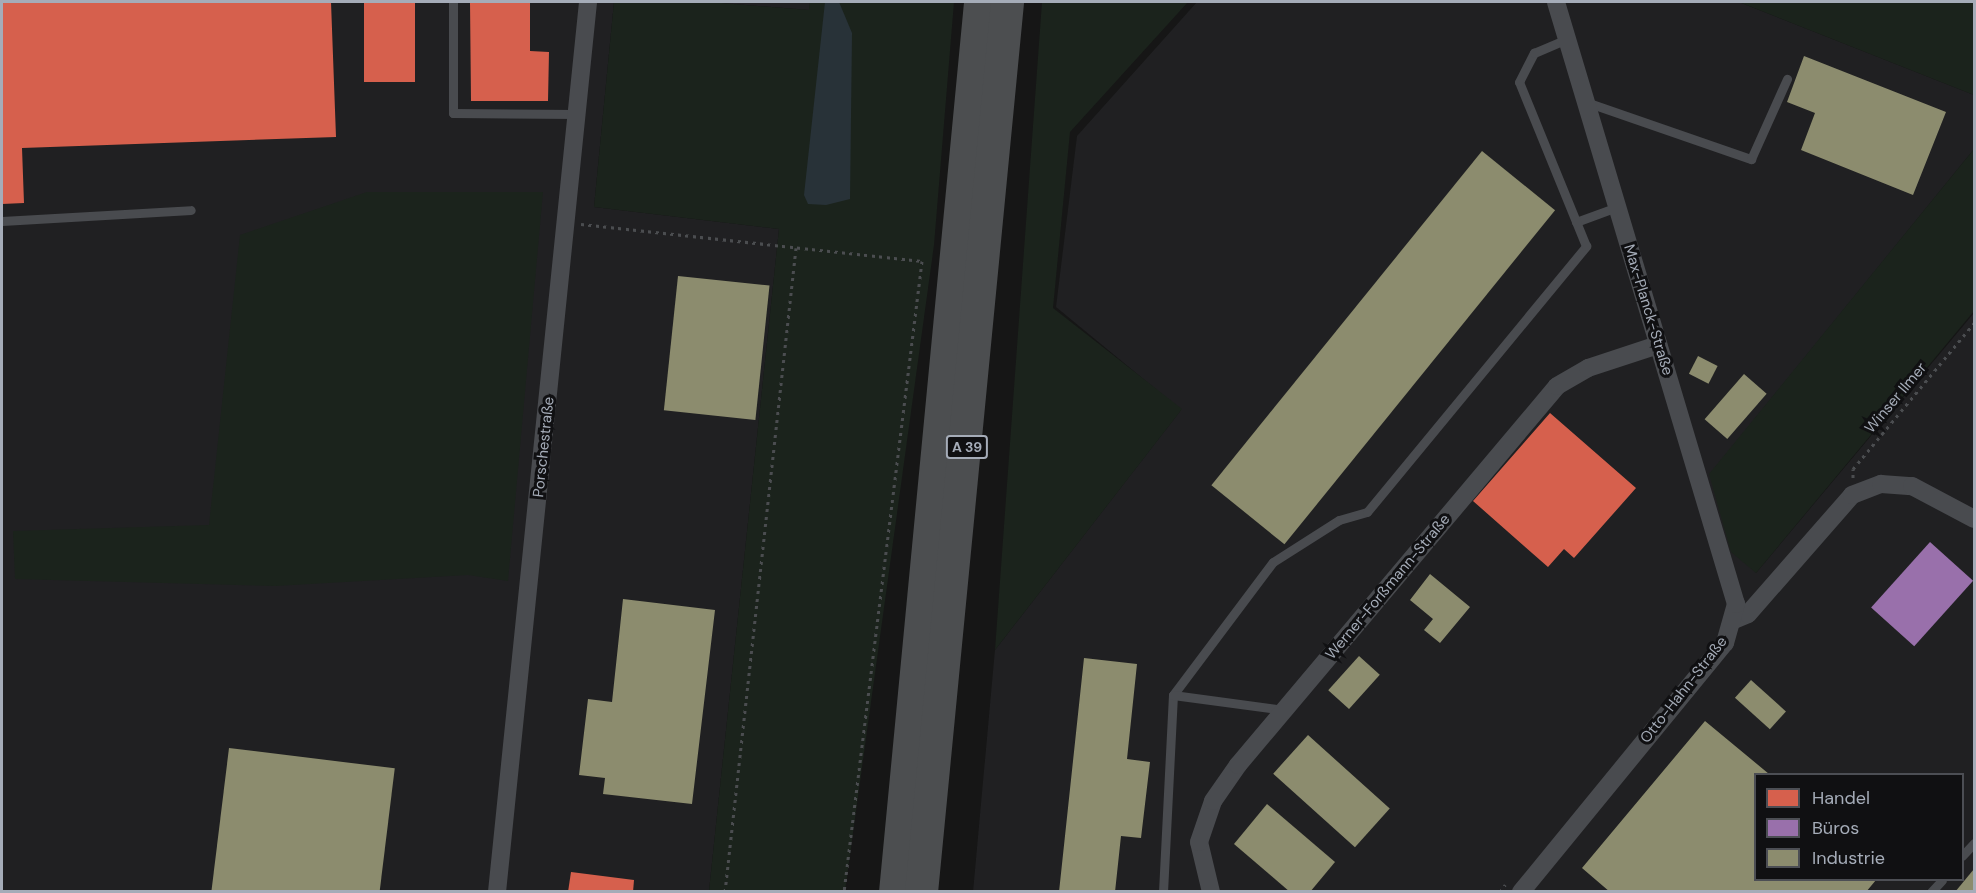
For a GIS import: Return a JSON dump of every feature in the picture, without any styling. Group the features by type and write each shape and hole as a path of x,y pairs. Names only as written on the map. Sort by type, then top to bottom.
{"highway":[{"name":"A 39","path":"895,891 980,2"},
{"name":"A 39","path":"921,891 1007,2"}],"street":[{"name":"Porschestraße","path":"497,891 568,222 588,2"},
{"name":"Max-Planck-Straße","path":"1556,2 1736,604 1734,620"},
{"name":"Werner-Forßmann-Straße","path":"1210,891 1199,842 1213,801 1284,710 1557,387 1588,368 1658,345"},
{"path":"1852,495 1881,484 1912,486 1974,519"},
{"name":"Otto-Hahn-Straße","path":"1521,891 1725,643 1734,620 1748,614 1852,495"}],"lane":[{"path":"453,2 453,113 578,114"},
{"path":"1163,891 1173,695 1273,562 1339,520 1367,512 1586,246 1519,82 1534,53 1567,39"},
{"path":"1586,102 1751,159 1786,79"},
{"path":"1576,222 1617,207"},
{"path":"2,221 191,210"},
{"path":"1173,695 1284,710"}],"path":[{"path":"568,222 922,261 844,891"},
{"path":"725,891 796,248"},
{"name":"Winser Ilmer","path":"1852,495 1853,469 1974,323"}],"shaded area":[{"path":"2,2 614,2 594,207 779,229 709,891 2,892"},
{"path":"614,2 709,2 809,10 810,2 954,2 934,245 845,891 709,891 779,229 594,207"},
{"path":"709,2 810,2 809,10"},
{"path":"825,2 839,2 852,33 850,199 826,205 808,204 804,195"},
{"path":"1042,2 1188,2 1070,132 1053,308 1182,409 995,650"},
{"path":"1197,2 1739,2 1974,95 1974,149 1710,474 1756,573 1974,313 1974,891 973,892 995,650 1181,410 1056,307 1077,136"},
{"path":"1739,2 1974,2 1974,95"},
{"path":"1974,149 1974,311 1756,573 1731,552 1709,474"},
{"path":"367,192 543,192 508,581 468,575 275,586 15,579 13,531 209,525 240,235"}],"building: Handel":[{"path":"2,2 331,2 336,137 22,148 24,203 2,204"},
{"path":"364,2 415,2 415,82 364,82"},
{"path":"470,2 530,2 530,51 549,52 548,101 471,101"},
{"path":"1550,413 1636,488 1574,558 1564,549 1548,567 1473,501"},
{"path":"571,872 634,880 633,892 568,892"}],"building: Büros":[{"path":"1930,542 1973,581 1914,646 1871,607"}],"building: Industrie":[{"path":"1804,56 1946,112 1913,195 1801,150 1815,113 1787,102"},
{"path":"1482,151 1555,210 1284,544 1211,485"},
{"path":"678,276 769,286 755,420 664,410"},
{"path":"1698,356 1718,366 1709,384 1689,374"},
{"path":"1744,374 1767,394 1727,439 1705,419"},
{"path":"1430,574 1470,607 1440,643 1424,630 1433,619 1410,600"},
{"path":"623,599 715,610 692,804 603,794 605,778 579,775 588,699 612,702"},
{"path":"1359,656 1380,675 1349,709 1328,690"},
{"path":"1084,658 1137,664 1127,759 1150,762 1141,838 1121,836 1115,892 1059,892"},
{"path":"1751,680 1786,711 1770,729 1735,698"},
{"path":"1705,721 1768,773 1754,773 1754,881 1875,881 1866,892 1610,892 1582,868"},
{"path":"1308,735 1390,809 1355,847 1273,774"},
{"path":"229,748 395,768 380,892 211,892"},
{"path":"1267,804 1335,862 1310,892 1290,892 1234,844"},
{"path":"1974,869 1974,892 1955,892"}]}
